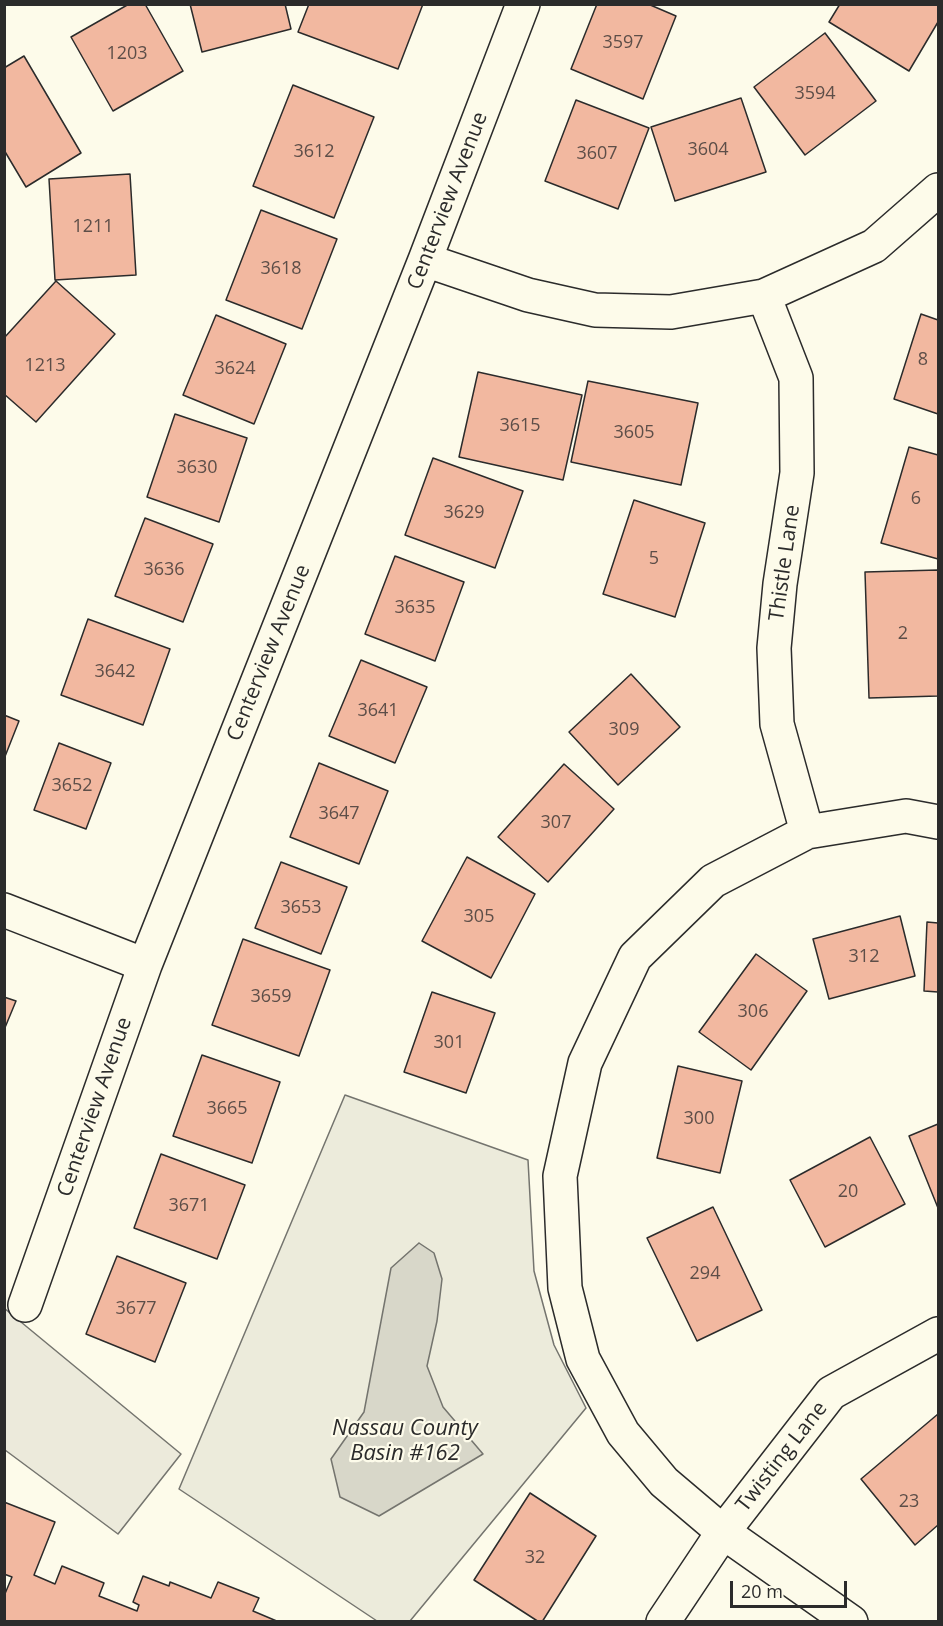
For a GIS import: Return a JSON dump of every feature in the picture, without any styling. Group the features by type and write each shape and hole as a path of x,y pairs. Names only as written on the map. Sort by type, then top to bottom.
{"street":[{"name":"Centerview Avenue","path":"25,1305 145,965 425,260 523,4"},
{"path":"425,260 528,296 595,310 671,312 764,296 874,246 939,190"},
{"name":"Thistle Lane","path":"764,296 796,378 797,473 780,584 774,648 777,724 807,832"},
{"path":"850,1622 723,1532 663,1482 623,1433 583,1359 565,1288 560,1176 585,1063 635,957 713,881 807,832 906,816 939,822"},
{"path":"4,910 145,965"},
{"name":"Twisting Lane","path":"663,1622 723,1532 831,1393 939,1334"}],"shaded area":[{"path":"345,1095 528,1160 534,1271 554,1345 586,1408 410,1621 377,1621 179,1489"},
{"path":"4,1308 181,1454 118,1534 5,1450"}],"water":[{"name":"Nassau County Basin #162","path":"419,1243 434,1253 442,1279 437,1321 427,1366 443,1407 483,1454 379,1516 340,1497 331,1459 364,1412 391,1268"}],"building":[{"path":"129,4 145,4 183,71 113,111 71,37"},
{"path":"190,4 285,4 291,29 202,52"},
{"path":"309,4 423,4 398,69 298,32"},
{"path":"597,4 648,4 676,16 643,99 571,69"},
{"path":"840,4 938,4 938,22 909,71 829,22"},
{"path":"825,33 876,101 805,155 754,87"},
{"path":"24,56 81,153 26,187 4,150 4,68"},
{"path":"293,85 374,117 334,218 253,186"},
{"path":"741,98 766,172 675,201 651,127"},
{"path":"576,100 649,128 618,209 545,181"},
{"path":"130,174 136,275 55,280 49,179"},
{"path":"261,210 337,239 302,329 226,300"},
{"path":"56,281 115,334 36,422 4,394 4,338"},
{"path":"921,314 938,320 938,414 894,399"},
{"path":"216,315 286,344 254,424 183,395"},
{"path":"478,372 582,395 563,480 459,457"},
{"path":"588,381 698,403 681,485 571,462"},
{"path":"175,414 247,438 219,522 147,497"},
{"path":"909,447 938,455 938,559 881,543"},
{"path":"433,458 523,491 495,568 405,535"},
{"path":"634,500 705,523 675,617 603,594"},
{"path":"145,518 213,544 183,622 115,596"},
{"path":"395,556 464,582 435,661 365,634"},
{"path":"938,570 938,696 869,698 865,572"},
{"path":"88,619 170,649 143,725 61,695"},
{"path":"361,660 427,687 395,763 329,736"},
{"path":"631,674 680,727 618,785 569,732"},
{"path":"4,715 19,721 4,759"},
{"path":"59,743 111,763 86,829 34,810"},
{"path":"319,763 388,791 359,864 290,837"},
{"path":"564,764 614,809 548,882 498,837"},
{"path":"467,857 535,894 491,978 422,941"},
{"path":"281,862 347,887 321,954 255,928"},
{"path":"900,916 915,976 829,999 813,939"},
{"path":"927,922 938,923 938,992 924,991"},
{"path":"243,939 330,970 299,1056 212,1025"},
{"path":"756,954 807,991 751,1070 699,1032"},
{"path":"432,992 495,1013 466,1093 404,1072"},
{"path":"4,997 16,1001 4,1030"},
{"path":"202,1055 280,1082 252,1163 173,1136"},
{"path":"678,1066 742,1081 720,1173 657,1158"},
{"path":"938,1124 938,1208 909,1136"},
{"path":"870,1137 905,1204 825,1247 790,1180"},
{"path":"161,1154 245,1185 217,1259 134,1228"},
{"path":"713,1207 762,1310 697,1341 647,1238"},
{"path":"117,1256 186,1283 155,1362 86,1334"},
{"path":"938,1414 938,1525 915,1545 861,1479"},
{"path":"530,1493 596,1536 542,1622 474,1580"},
{"path":"4,1502 55,1522 34,1575 55,1584 62,1566 104,1583 99,1596 137,1611 139,1605 133,1602 143,1576 169,1586 170,1582 211,1598 218,1582 259,1598 253,1611 279,1622 4,1622 4,1596 12,1577 4,1574"}]}
